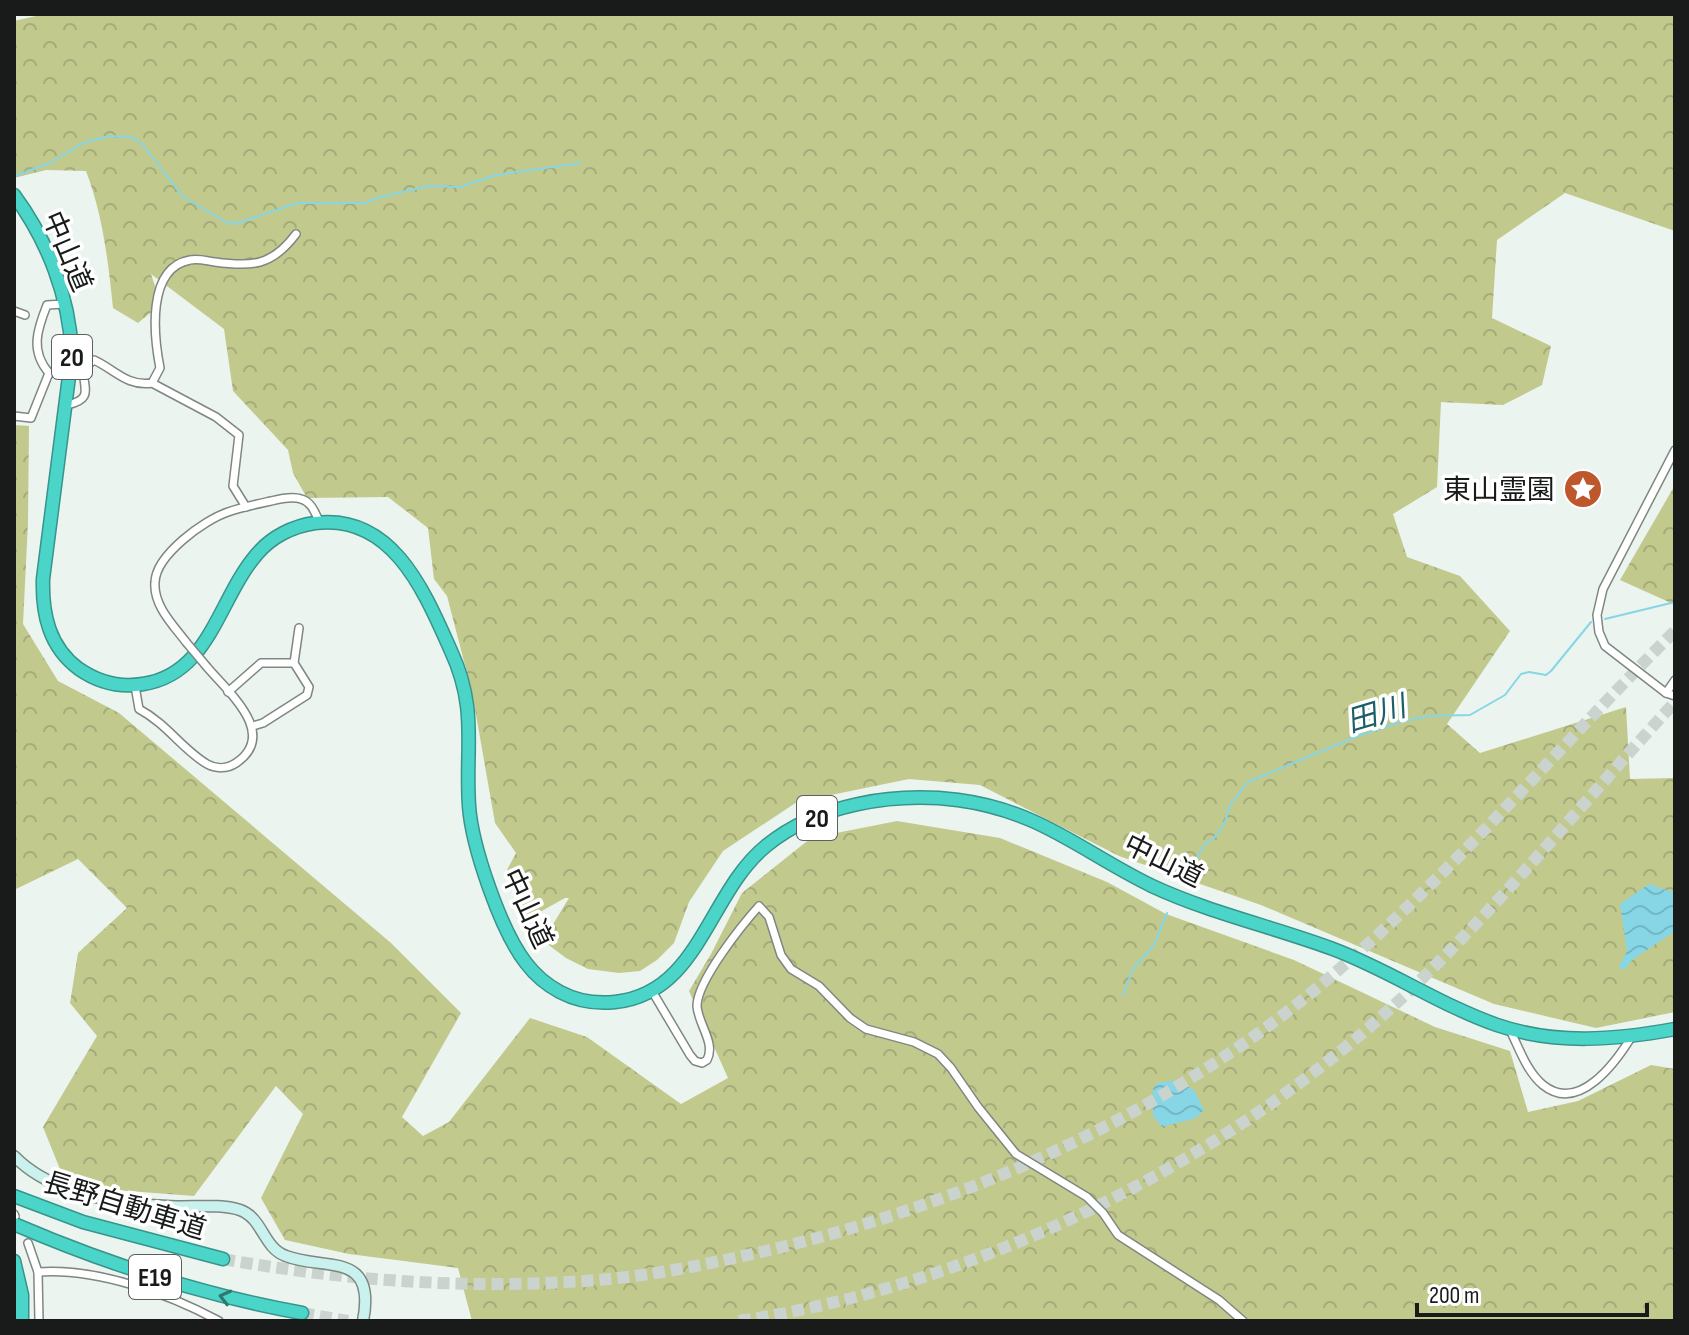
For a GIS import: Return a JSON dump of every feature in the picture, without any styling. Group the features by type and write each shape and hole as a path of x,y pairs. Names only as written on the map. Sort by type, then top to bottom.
{"highway":[{"name":"中山道","path":"14,195 46,247 69,316 67,405 43,579 45,614 57,645 76,666 108,684 135,686 166,678 195,657 246,569 262,548 284,533 320,523 346,525 361,529 391,547 411,573 450,648 465,688 470,709 469,792 473,835 509,936 524,961 541,979 573,998 603,1003 625,1001 652,991 686,961 750,861 773,840 799,825 842,809 894,799 935,798 980,804 1024,817 1070,837 1160,889 1336,950 1509,1028 1579,1039 1632,1036 1675,1029"},
{"path":"14,1189 176,1248"},
{"name":"長野自動車道","path":"14,1196 83,1222 223,1259"},
{"name":"E19","path":"18,1234 82,1257 216,1295 302,1313"},
{"path":"14,1261 22,1295 22,1317"},
{"path":"14,1281 22,1317"}],"street":[{"path":"152,383 160,368 154,315 165,277 186,261 195,259 235,265 262,263 277,255 296,234"},
{"path":"49,373 37,351 36,338 47,305 64,304"},
{"path":"14,311 25,315"},
{"path":"67,405 84,398 83,369 94,360 121,378 144,385 152,383 216,417 239,435 233,486 246,507"},
{"path":"49,373 70,373"},
{"path":"14,416 31,418 49,373"},
{"path":"1675,450 1603,589 1597,615 1605,646 1666,693 1675,696"},
{"path":"135,686 139,709 157,719 205,764 217,768 229,767 248,752 253,739 253,726 162,611 154,581 159,566 173,550 206,523 227,512 300,498 312,505 320,523"},
{"path":"253,726 307,695 309,687 294,663 299,628"},
{"path":"228,692 261,663 294,663"},
{"path":"1666,693 1675,680"},
{"path":"652,991 690,1055 695,1061 702,1063 707,1060 710,1047 697,1006 700,993 731,940 759,906 769,917 781,955 791,969 819,986 850,1018 866,1029 914,1042 946,1060 978,1107 1016,1154 1087,1197 1118,1235 1219,1300 1243,1321"},
{"path":"1509,1028 1535,1077 1545,1087 1569,1092 1586,1087 1607,1071 1632,1036"},
{"path":"14,1156 51,1183 92,1195 166,1206 213,1207 245,1212 258,1225 268,1244 283,1255 296,1260 329,1262 349,1269 361,1284 364,1294 363,1321"},
{"path":"18,1234 38,1272 39,1321"},
{"path":"38,1272 78,1273 138,1287 219,1321"}],"green space":[{"path":"45,14 1675,14 1675,231 1565,193 1497,240 1492,318 1551,346 1542,385 1503,405 1441,402 1437,487 1393,514 1407,557 1460,576 1510,631 1447,724 1480,753 1626,707 1630,779 1675,778 1675,1012 1596,1028 1494,1004 1261,905 1119,856 980,785 909,779 797,802 723,851 689,902 674,943 640,971 619,973 588,969 566,958 546,943 547,934 569,898 531,917 524,915 507,870 516,853 495,823 472,692 447,596 434,579 428,528 388,497 307,498 293,473 288,450 233,391 224,329 151,274 161,304 138,323 113,308 101,221 86,171 46,170 14,178 14,21"},
{"path":"14,425 29,426 23,624 58,681 119,713 391,943 461,1013 402,1117 423,1136 449,1122 530,1018 587,1037 681,1104 728,1078 689,991 742,893 811,838 897,821 1000,838 1107,882 1166,914 1294,960 1435,1027 1510,1051 1528,1112 1578,1101 1651,1065 1675,1069 1675,1321 472,1321 458,1268 349,1254 285,1240 261,1198 303,1114 276,1086 194,1196 102,1189 64,1179 43,1127 97,1036 70,1003 78,953 127,908 78,859 14,890"},
{"path":"1675,485 1675,601 1671,603 1620,580"}],"water":[{"path":"1649,884 1675,893 1675,931 1632,960 1624,970 1619,967 1627,951 1620,904"},
{"path":"1177,1080 1194,1090 1204,1110 1196,1118 1162,1127 1153,1116 1153,1089 1157,1083"}],"waterway":[{"path":"15,176 50,163 83,143 109,136 133,137 143,145 183,197 224,221 235,224 297,203 366,203 428,186 460,187 496,175 581,163"},
{"name":"田川","path":"1605,619 1675,602"},
{"name":"田川","path":"1188,872 1205,844 1214,838 1225,822 1230,805 1248,782 1355,737 1400,722 1429,716 1470,715 1505,695 1521,674 1546,675 1591,622"},
{"name":"田川","path":"1123,995 1133,969 1154,945 1167,913"}],"tunnel":[{"path":"223,1259 316,1273 457,1284 551,1283 634,1276 722,1261 815,1239 964,1190 1038,1159 1109,1125 1177,1086 1243,1044 1306,997 1356,955 1450,865 1675,631"},
{"path":"739,1321 829,1304 919,1278 1008,1246 1095,1207 1179,1162 1259,1112 1334,1056 1440,961 1675,702"},
{"path":"302,1313 348,1321"}],"place":[{"name":"東山霊園","path":"1583,489"}]}
